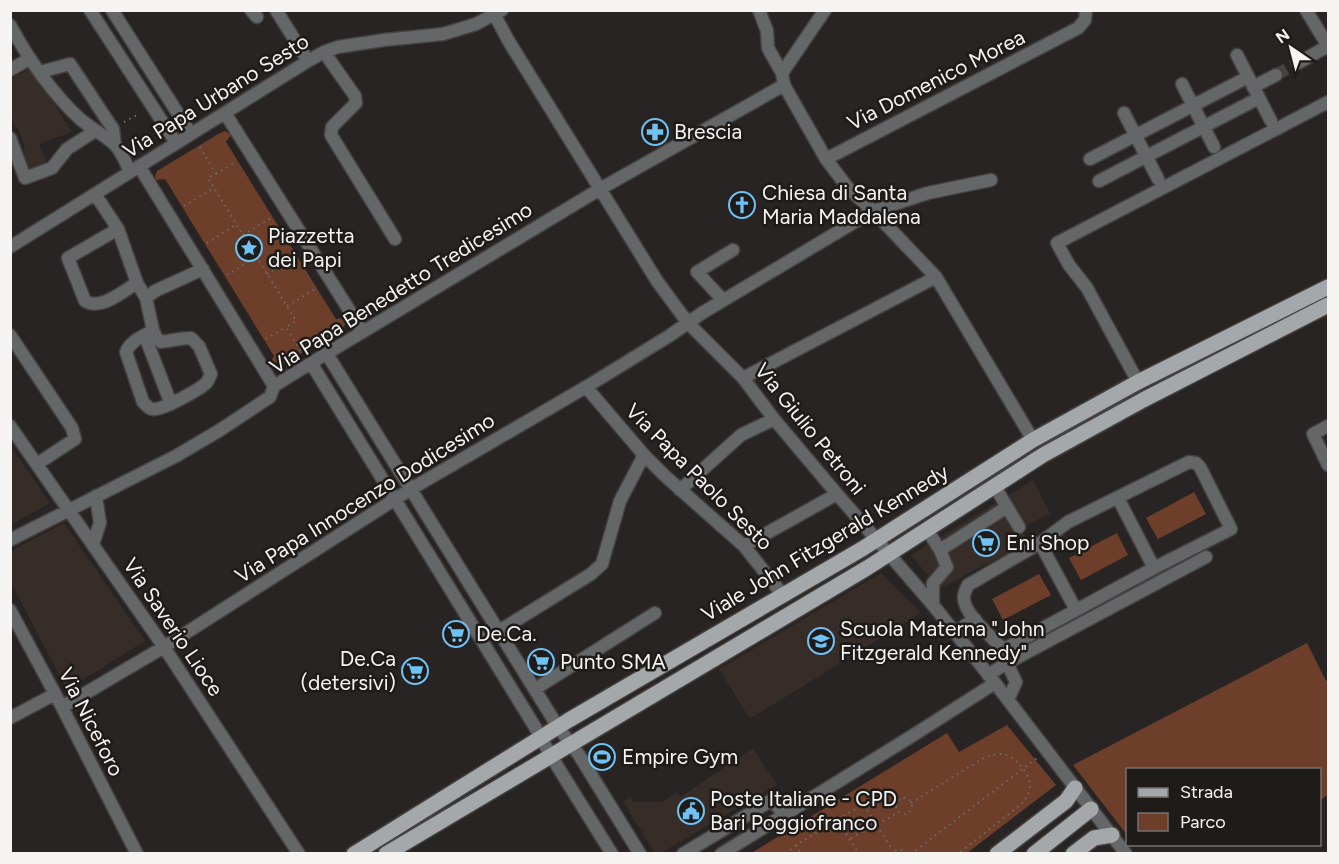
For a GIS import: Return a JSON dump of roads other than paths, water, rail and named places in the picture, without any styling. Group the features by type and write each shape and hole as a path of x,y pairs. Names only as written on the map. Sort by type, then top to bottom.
{"main road":[{"name":"Viale John Fitzgerald Kennedy","path":"354,854 541,737 876,540 1033,440 1138,382 1329,287"},
{"name":"Viale John Fitzgerald Kennedy","path":"386,854 890,554 1043,455 1139,402 1329,305"},
{"path":"997,854 1066,801 1075,788"},
{"path":"1034,854 1091,809"},
{"path":"1073,854 1094,838 1112,835"}],"street":[{"path":"90,10 176,143"},
{"path":"112,10 191,134"},
{"path":"276,10 308,61"},
{"path":"759,10 767,31 768,48 826,159 848,188 936,277 1033,440"},
{"path":"783,79 825,10"},
{"name":"Via Domenico Morea","path":"826,159 1078,28 1085,20 1086,10"},
{"path":"1298,63 1327,40 1306,10"},
{"name":"Via Papa Urbano Sesto","path":"10,247 324,52 350,45 442,34 476,24 496,12"},
{"name":"Via Giulio Petroni","path":"496,12 600,189 657,281 688,323 743,378 774,419 933,605 1126,854"},
{"path":"10,25 29,59 47,83 80,118 115,145 135,169 203,269 274,386"},
{"path":"324,52 355,96 356,103 332,127 331,135 395,239"},
{"path":"1237,55 1271,121"},
{"path":"10,70 29,59"},
{"path":"40,72 70,64 113,129 115,145"},
{"path":"1090,159 1193,105 1253,87 1276,75"},
{"name":"Via Papa Benedetto Tredicesimo","path":"69,509 176,456 220,430 270,397 274,386 783,79"},
{"path":"1182,84 1214,147"},
{"path":"1099,181 1204,127 1253,87"},
{"path":"1138,382 1087,288 1069,265 1057,243 1329,102"},
{"path":"225,113 363,332"},
{"path":"1124,113 1158,179"},
{"path":"10,138 25,178 52,168 67,149 95,131"},
{"name":"Via Papa Innocenzo Dodicesimo","path":"62,707 164,647 411,489 586,387 723,300 873,211 928,193 991,180"},
{"path":"95,194 118,230 137,282 146,298 149,333 171,404"},
{"path":"118,230 69,258 85,301 90,305 98,304 137,282"},
{"path":"723,300 697,272 733,250"},
{"path":"146,298 155,291 203,269"},
{"path":"743,378 936,277"},
{"path":"149,333 161,342 191,338 199,346 211,374 202,386 171,404 155,409 148,408 143,402 126,352 132,342 149,333"},
{"path":"10,335 72,428 75,439 37,464"},
{"path":"327,354 558,727 640,854"},
{"path":"311,363 612,854"},
{"name":"Via Papa Paolo Sesto","path":"586,387 644,454 680,490 744,546 783,595"},
{"path":"680,490 741,435 774,419"},
{"name":"Via Saverio Lioce","path":"10,426 164,647 299,854"},
{"path":"1329,426 1313,434 1329,465"},
{"path":"499,631 591,574 602,564 620,501 644,454"},
{"path":"1189,462 1196,463 1231,529 1008,647 1002,648 965,605 963,596 968,585 1040,543 1068,522 1118,498 1189,462"},
{"path":"994,485 1019,527"},
{"path":"744,546 837,494"},
{"path":"93,544 100,524 96,496"},
{"path":"1118,498 1154,568"},
{"path":"940,550 1007,507"},
{"path":"10,540 69,509"},
{"path":"927,530 940,550 947,567 933,583 933,605"},
{"path":"1040,543 1076,610"},
{"path":"721,854 912,736 992,679 1008,663 1206,557"},
{"name":"Via Niceforo","path":"10,610 137,854"},
{"path":"535,689 655,613"},
{"path":"955,632 975,619"},
{"path":"1008,647 1008,663 1016,682 1008,700"},
{"path":"10,718 55,693"},
{"path":"682,854 772,800 784,815"}],"tunnel":[{"path":"1276,75 1298,63"}],"place":[{"name":"Brescia","path":"655,132"},
{"name":"Chiesa di Santa Maria Maddalena","path":"742,205"},
{"name":"Piazzetta dei Papi","path":"249,248"},
{"name":"Eni Shop","path":"986,543"},
{"name":"De.Ca.","path":"456,634"},
{"name":"Scuola Materna \"John Fitzgerald Kennedy\"","path":"821,641"},
{"name":"Punto SMA","path":"541,662"},
{"name":"De.Ca (detersivi)","path":"415,671"},
{"name":"Empire Gym","path":"602,757"},
{"name":"Poste Italiane - CPD Bari Poggiofranco","path":"691,811"}]}
